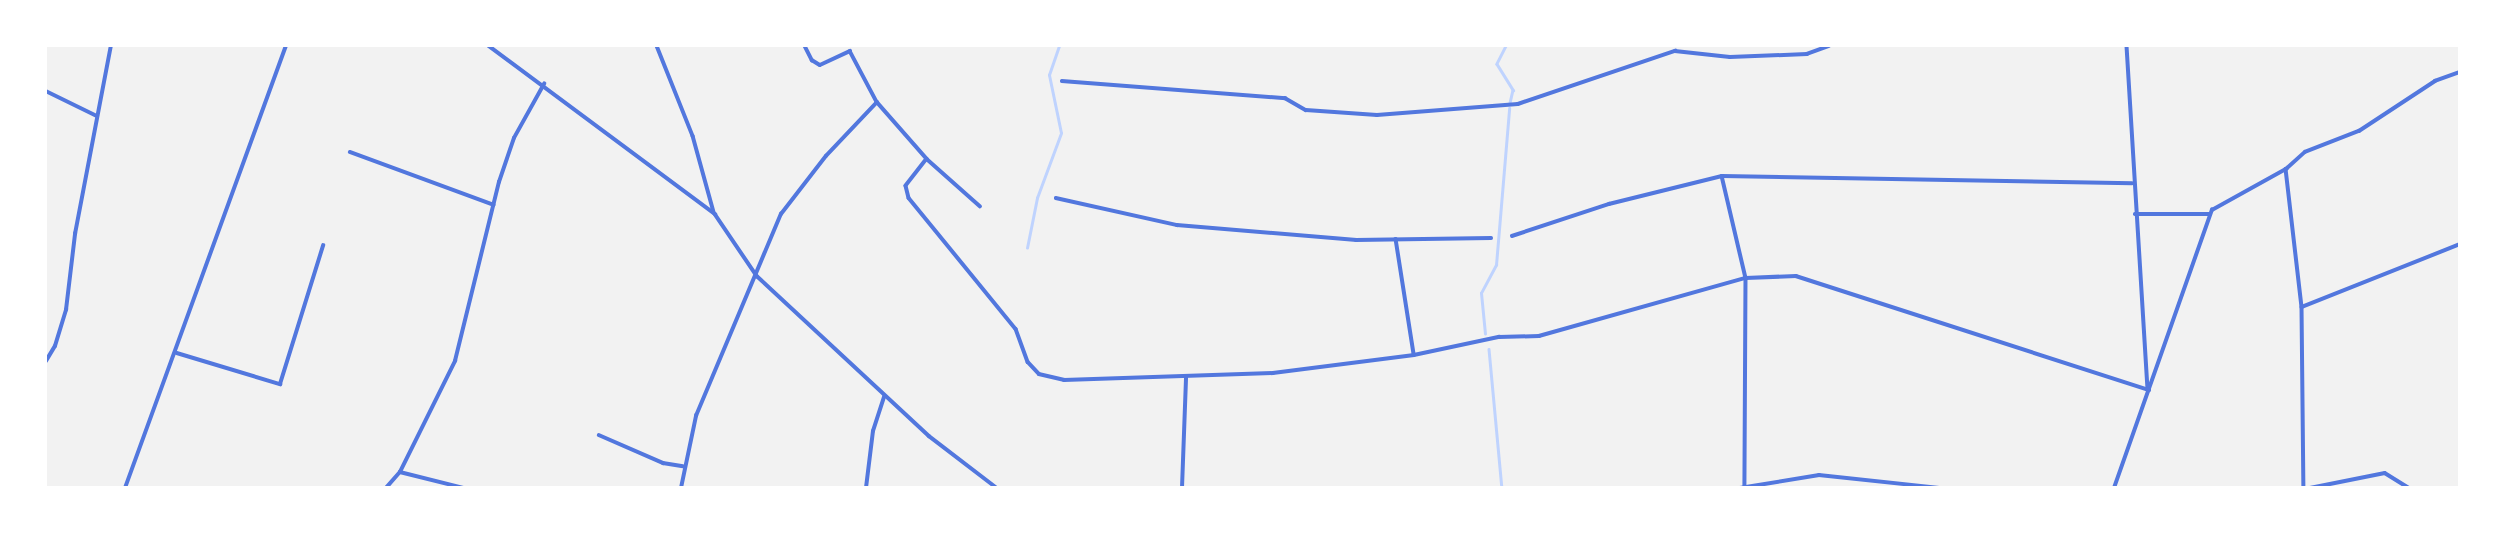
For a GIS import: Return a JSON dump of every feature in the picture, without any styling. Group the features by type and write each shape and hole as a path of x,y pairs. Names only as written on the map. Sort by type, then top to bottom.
{"street":[{"path":"46,362 55,346 66,310 111,46"},
{"path":"125,488 177,353 286,46"},
{"path":"489,46 544,84 715,214"},
{"path":"657,46 693,136 715,214 757,276 884,397 996,488"},
{"path":"805,46 812,60 820,65 850,51 877,102 927,159 980,206"},
{"path":"1062,81 1285,98 1306,110 1377,115 1518,104 1675,51 1730,57 1807,54 1829,46"},
{"path":"2127,46 2132,183 2149,390"},
{"path":"2135,215 2209,214 2286,169 2305,152 2359,131 2435,80 2459,72"},
{"path":"386,488 400,472 455,361 494,205 514,138 544,84"},
{"path":"46,91 97,116"},
{"path":"681,488 683,466 696,416 781,214 826,156 877,102"},
{"path":"350,152 494,205"},
{"path":"927,159 906,186 909,198 1016,329 1028,362 1039,374 1064,380 1186,378 1414,355 1499,337 1539,336 1746,278 1807,278 2149,390"},
{"path":"2286,169 2302,307 2304,488"},
{"path":"1512,236 1609,204 1722,176 2132,183"},
{"path":"1722,176 1746,278 1743,487 1819,475 1941,488"},
{"path":"1056,198 1177,225 1396,239 1491,238"},
{"path":"2114,488 2209,214"},
{"path":"1396,239 1414,355"},
{"path":"2302,307 2459,244"},
{"path":"177,353 280,384 323,246"},
{"path":"1182,488 1186,378"},
{"path":"866,488 873,431 884,397"},
{"path":"598,435 663,463 683,466"},
{"path":"400,472 464,488"},
{"path":"2310,488 2385,473 2396,485 2409,488"}],"waterway":[{"path":"1027,248 1037,198 1061,133 1049,75 1059,46"},
{"path":"1506,46 1497,64 1513,90 1510,103"},
{"path":"1485,334 1481,293 1496,265 1509,109"},
{"path":"1489,349 1502,488"}]}
